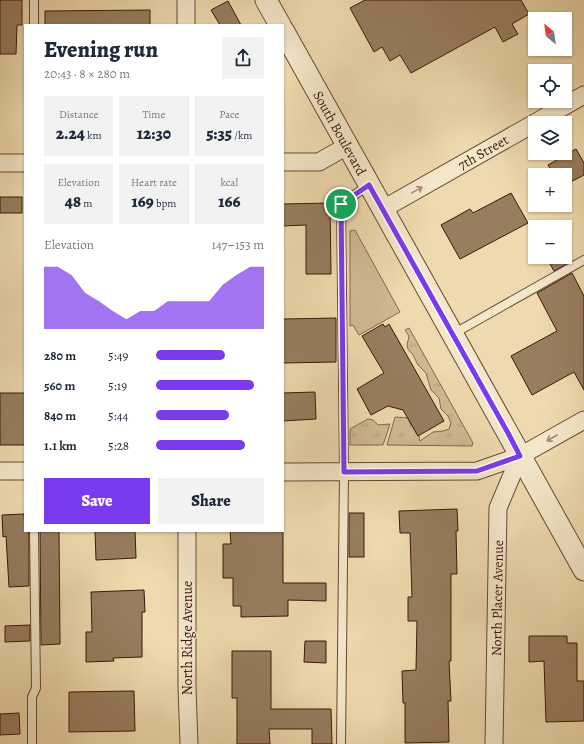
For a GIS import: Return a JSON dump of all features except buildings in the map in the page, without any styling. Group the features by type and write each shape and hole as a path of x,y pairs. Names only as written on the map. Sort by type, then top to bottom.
{"street":[{"path":"186,0 186,24"},
{"path":"266,0 279,24"},
{"name":"South Boulevard","path":"284,32 584,570"},
{"name":"7th Street","path":"383,209 584,95"},
{"path":"284,162 320,162 348,146"},
{"path":"0,163 24,163"},
{"path":"284,472 477,471 520,456 584,420"},
{"name":"North Placer Avenue","path":"494,744 498,508 520,456"},
{"path":"0,471 24,471"},
{"name":"North Ridge Avenue","path":"187,532 187,687 189,744"}],"lane":[{"path":"34,0 34,24"},
{"path":"341,744 344,472 341,204 369,185"},
{"path":"452,334 584,260"},
{"path":"32,744 32,697 36,688 34,532"}],"green space":[{"path":"355,230 400,312 359,335 353,325 350,326 350,231"},
{"path":"409,328 473,443 472,446 387,445 395,417 409,418 408,419 419,436 420,441 433,432 449,429 451,423 448,416 441,409 439,398 431,390 426,373 418,365 408,349 407,345 409,336 405,330"},
{"path":"368,419 373,420 378,425 390,424 383,445 350,445 350,429"}],"route":[{"path":"369,185 520,456 477,471 344,472 341,204 369,185"}]}
